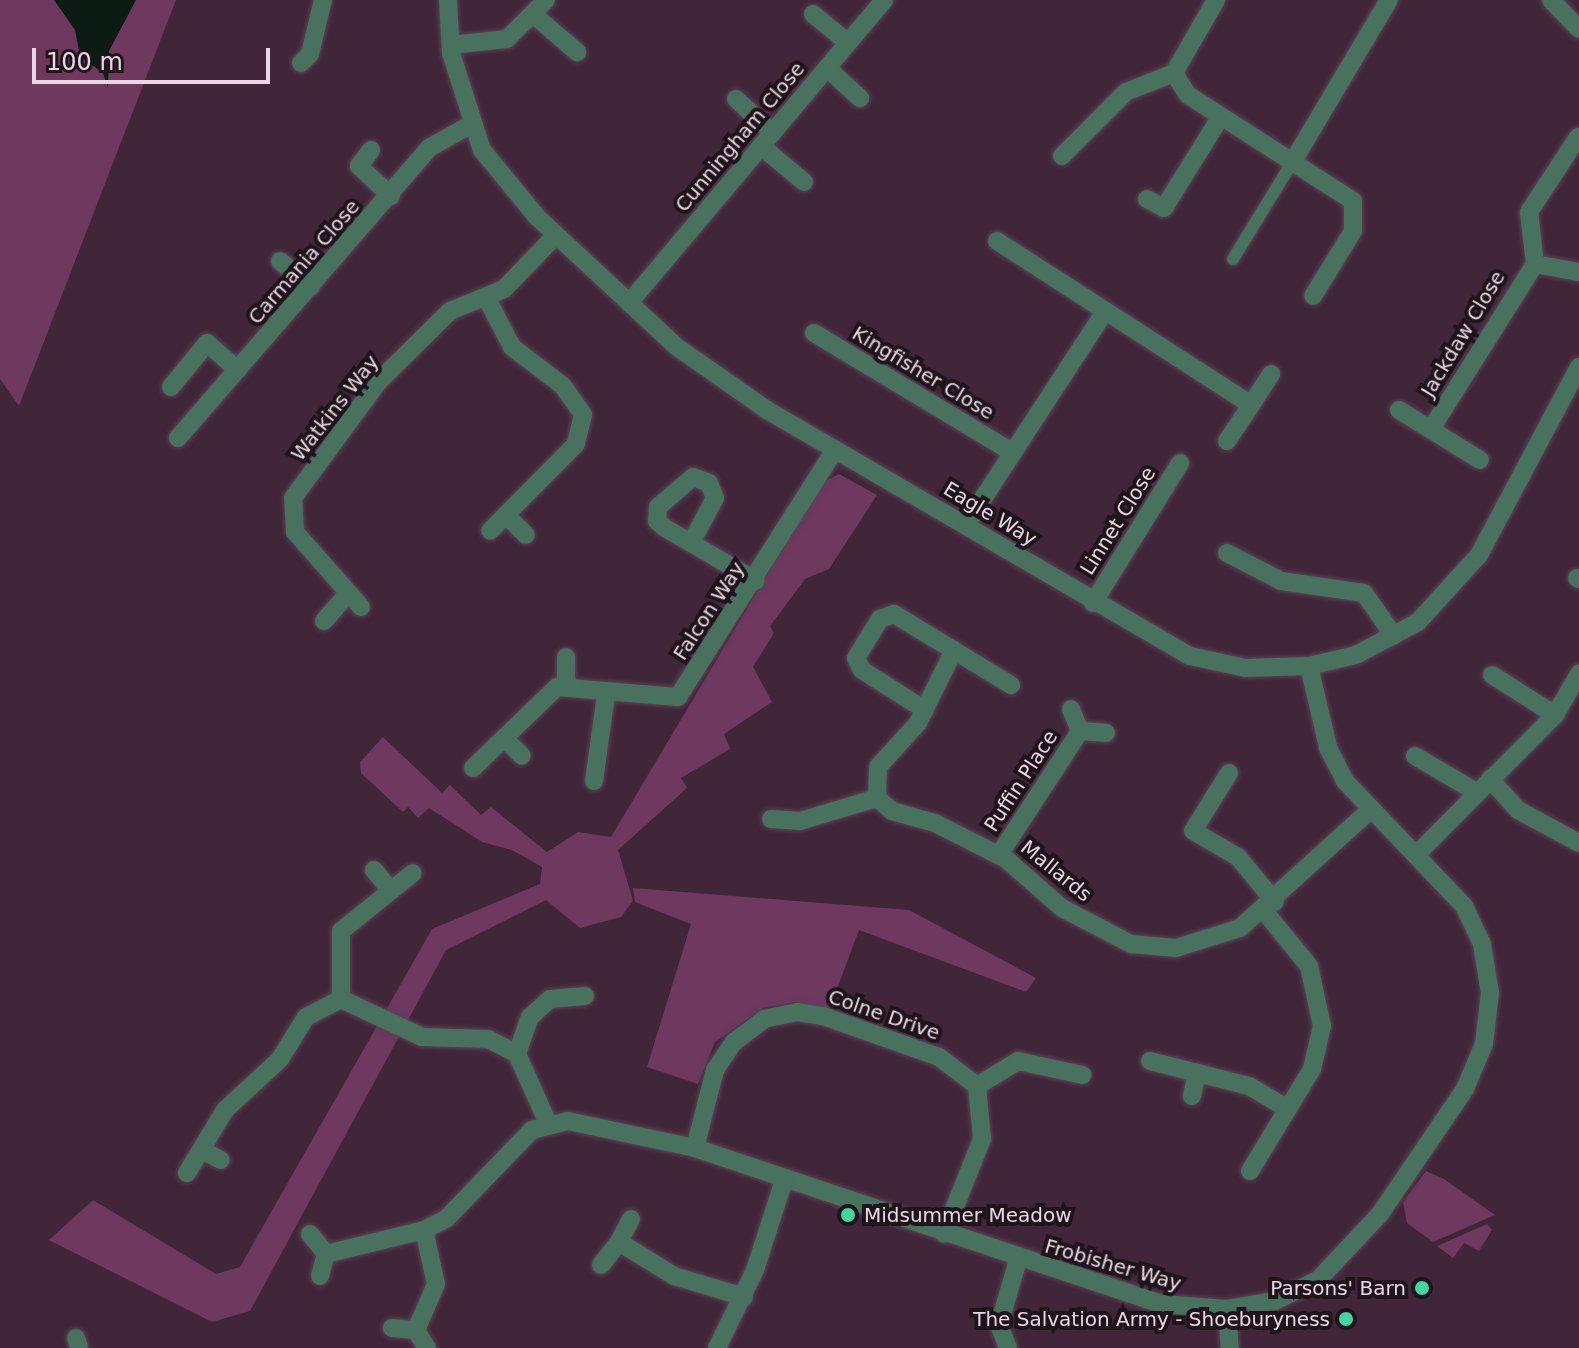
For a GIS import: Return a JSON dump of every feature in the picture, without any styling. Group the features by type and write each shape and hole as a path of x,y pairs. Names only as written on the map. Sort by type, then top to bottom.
{"street":[{"path":"301,63 310,54 323,0"},
{"name":"Eagle Way","path":"448,0 451,45 470,125 512,191 555,236 629,303 715,375 835,450 967,523 1152,639 1208,662 1309,666 1394,636 1441,602 1471,566 1579,367"},
{"path":"451,45 507,39 546,0"},
{"name":"Cunningham Close","path":"629,303 884,0"},
{"path":"1062,156 1126,92 1174,73 1216,0"},
{"path":"1233,259 1389,0"},
{"path":"1551,0 1579,29"},
{"path":"813,14 848,43"},
{"path":"534,15 577,52"},
{"path":"827,68 860,98"},
{"path":"1174,73 1188,95 1343,189 1356,215 1353,231 1313,296"},
{"path":"736,99 804,182"},
{"path":"1147,199 1164,208 1221,116"},
{"name":"Carmania Close","path":"178,438 391,196 429,148 470,125"},
{"name":"Jackdaw Close","path":"1431,429 1535,264 1529,212 1578,137"},
{"path":"371,150 359,166 391,196"},
{"name":"Watkins Way","path":"324,621 354,601 295,532 293,498 379,381 450,311 504,289 555,236"},
{"path":"997,241 1251,405"},
{"path":"280,261 311,287"},
{"name":"Jackdaw Close","path":"1535,264 1579,272"},
{"path":"486,297 512,347 563,386 583,415 576,444 490,531"},
{"path":"967,523 1010,451 1105,311"},
{"name":"Kingfisher Close","path":"814,333 1010,451"},
{"path":"171,387 207,343 238,370"},
{"path":"1227,441 1271,374"},
{"name":"Jackdaw Close","path":"1399,410 1480,460"},
{"name":"Falcon Way","path":"566,686 606,695 678,697 756,581 835,450"},
{"name":"Linnet Close","path":"1093,603 1180,463"},
{"path":"506,515 526,535"},
{"path":"691,543 756,581"},
{"path":"1227,553 1281,581 1353,587 1373,600 1394,636"},
{"path":"925,710 862,670 856,658 880,619 894,614 1011,685"},
{"path":"771,819 800,821 877,798 878,767 925,710 954,650"},
{"path":"473,768 544,697 566,686 566,657"},
{"name":"Frobisher Way","path":"547,1121 695,1148 1018,1260 1161,1304 1227,1309 1301,1289 1348,1252 1476,1066 1490,1017 1482,944 1464,906 1417,854 1370,810 1328,747 1309,666"},
{"path":"1417,854 1574,697 1579,674"},
{"path":"1492,675 1555,715"},
{"path":"594,781 606,695"},
{"name":"Puffin Place","path":"1071,709 1080,731"},
{"name":"Puffin Place","path":"1080,731 1106,733"},
{"name":"Puffin Place","path":"999,855 1080,731"},
{"path":"504,738 522,756"},
{"path":"1415,756 1476,792"},
{"path":"1229,773 1193,831 1238,857 1301,953 1320,1005 1317,1057 1250,1171"},
{"path":"1490,779 1518,810 1579,843"},
{"name":"Mallards","path":"877,798 892,811 999,855 1062,908 1131,944 1203,942 1270,907 1370,810"},
{"path":"374,870 390,890"},
{"path":"341,999 341,931 413,873"},
{"path":"517,1054 530,1017 547,991 585,996"},
{"path":"326,1254 424,1230 446,1219 547,1121 517,1054 488,1039 422,1037 341,999"},
{"path":"187,1173 225,1110 280,1059 306,1017 341,999"},
{"name":"Colne Drive","path":"695,1148 722,1055 748,1029 782,1015 823,1016 939,1057 977,1086"},
{"path":"944,1234 982,1139 977,1086 1018,1061 1083,1075"},
{"path":"1150,1061 1249,1086 1288,1109"},
{"path":"1192,1096 1197,1073"},
{"path":"202,1150 221,1160"},
{"path":"717,1348 744,1297 784,1180"},
{"path":"601,1265 619,1242 631,1219"},
{"path":"416,1330 436,1284 424,1230"},
{"path":"310,1234 326,1254"},
{"path":"619,1242 674,1276 744,1297"},
{"path":"320,1276 326,1254"},
{"path":"1008,1348 999,1325 1018,1260"},
{"path":"1227,1309 1230,1348"},
{"path":"392,1328 416,1330"},
{"path":"416,1330 427,1348"}],"shaded area":[{"path":"0,0 176,0 19,406 0,379"},
{"path":"54,0 136,0 109,51 108,88 103,73 80,56 75,30"},
{"path":"839,474 877,495 829,569 805,579 770,626 774,633 753,667 772,702 724,734 730,749 681,778 687,788 618,850 633,901 621,917 580,928 546,900 446,950 250,1311 212,1322 49,1240 93,1200 216,1274 240,1267 432,929 540,884 542,867 512,850 482,842 429,808 418,818 408,807 403,812 361,773 360,762 383,737 442,793 450,785 481,815 491,807 547,852 578,832 611,837 822,483"},
{"path":"633,888 909,910 1036,978 1026,992 859,930 829,1010 796,1002 763,1008 715,1042 698,1084 647,1067 691,924 635,902"},
{"path":"1426,1171 1444,1179 1495,1215 1433,1242 1407,1223 1403,1202"},
{"path":"1487,1224 1492,1230 1479,1251 1464,1243 1453,1258 1437,1246"}],"place":[{"name":"Midsummer Meadow","path":"848,1215"},
{"name":"Parsons' Barn","path":"1422,1288"},
{"name":"The Salvation Army - Shoeburyness","path":"1346,1319"}]}
